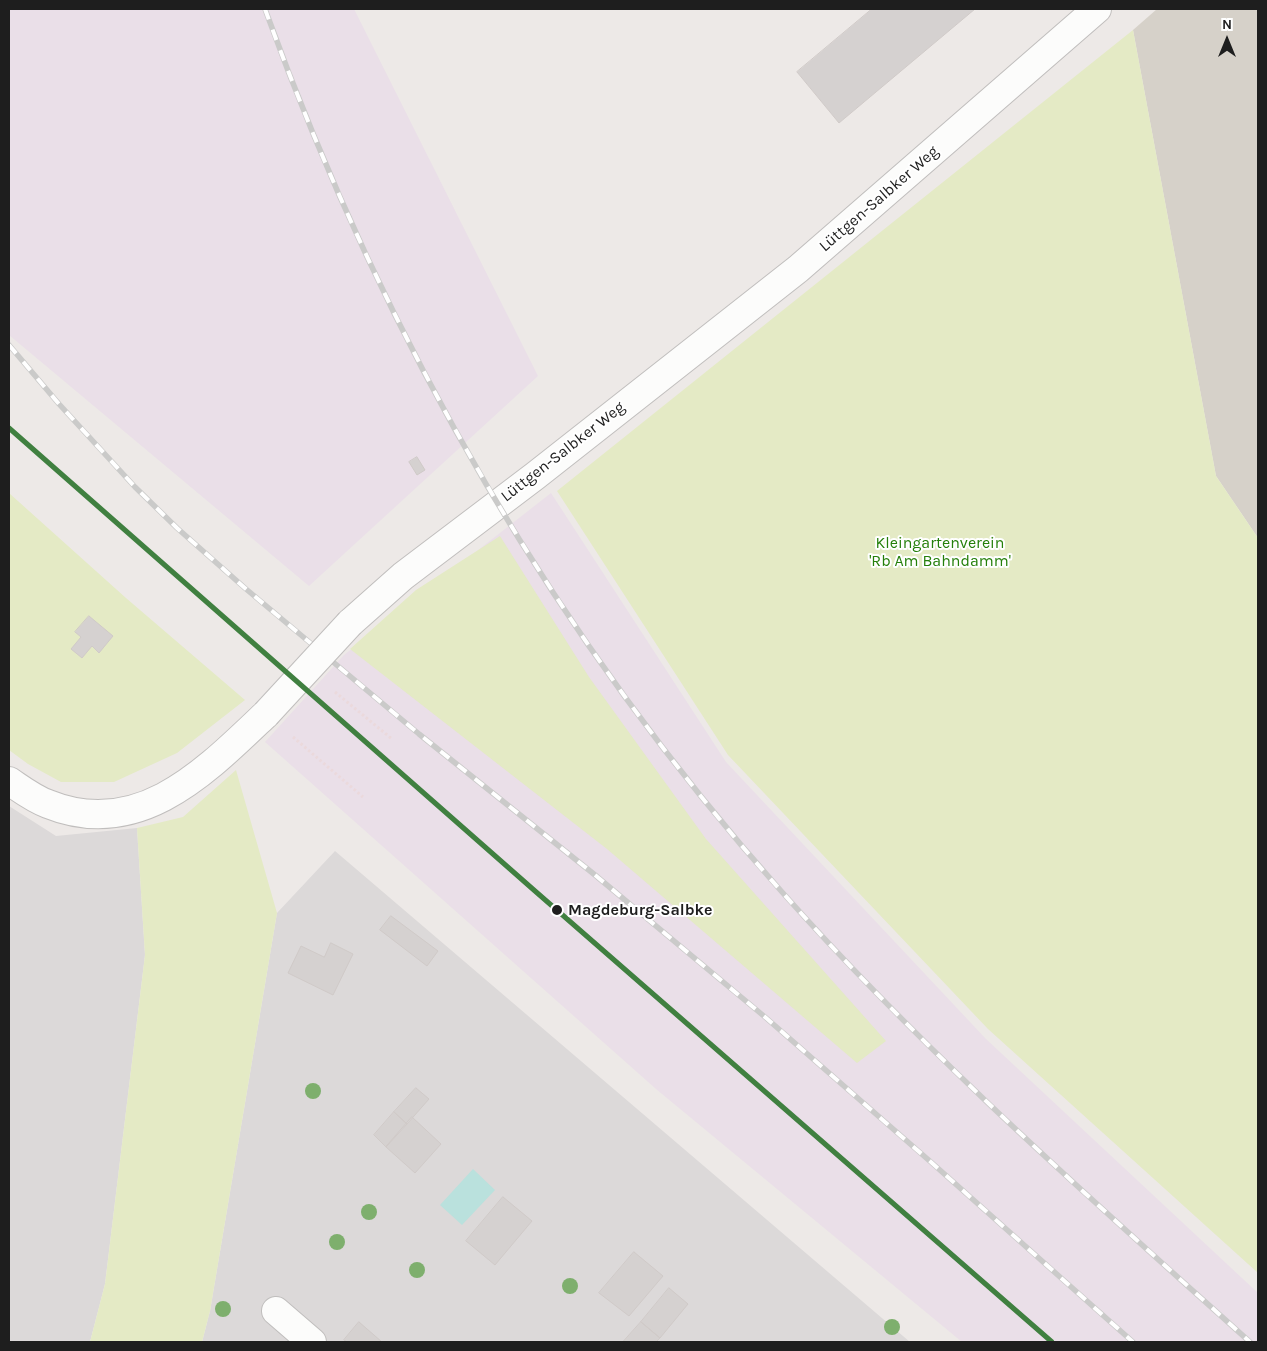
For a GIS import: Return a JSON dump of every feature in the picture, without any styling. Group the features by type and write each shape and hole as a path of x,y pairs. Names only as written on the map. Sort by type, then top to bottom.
{"street":[{"name":"Lüttgen-Salbker Weg","path":"9,781 48,804 80,813 116,813 138,808 163,798 184,786 228,750 266,714 350,623 403,576 535,476 798,269 1085,13"},
{"path":"276,1311 312,1342"}],"path":[{"path":"308,669 392,739"},
{"path":"266,714 363,797"}],"shaded area":[{"path":"9,9 354,9 538,376 309,586 9,335"},
{"path":"1157,9 1258,9 1258,538 1216,476 1133,30"},
{"path":"551,493 726,762 986,1039 1258,1293 1258,1342 962,1342 656,1089 265,742 344,655"},
{"path":"9,806 56,836 137,828 145,955 105,1284 90,1342 9,1342"},
{"path":"335,851 910,1342 202,1342 210,1311 277,913"}],"green space":[{"name":"Kleingartenverein 'Rb Am Bahndamm'","path":"1133,30 1216,476 1258,538 1258,1273 988,1029 728,755 557,491"},
{"path":"9,493 126,598 245,700 177,753 114,782 61,782 28,764 9,750"},
{"path":"500,536 589,677 706,839 886,1041 857,1063 607,849 350,649 416,590"},
{"path":"236,770 277,913 210,1311 202,1342 90,1342 105,1284 145,955 137,828 183,817"}],"water":[{"path":"473,1169 495,1190 462,1225 440,1205"}],"building":[{"path":"872,9 975,9 839,123 797,72"},
{"path":"417,457 425,470 417,475 409,462"},
{"path":"89,616 113,636 99,653 92,646 82,658 71,649 81,637 75,632"},
{"path":"391,916 438,951 427,966 380,930"},
{"path":"331,943 353,954 333,995 288,973 301,946 324,957"},
{"path":"416,1088 429,1099 407,1124 394,1112"},
{"path":"394,1112 407,1124 386,1147 374,1135"},
{"path":"412,1117 441,1144 415,1173 386,1147"},
{"path":"503,1197 532,1221 495,1265 466,1241"},
{"path":"634,1252 663,1276 629,1316 599,1293"},
{"path":"669,1288 688,1304 660,1338 641,1322"},
{"path":"359,1322 382,1342 347,1342 344,1340"},
{"path":"641,1322 660,1338 656,1342 623,1342"}],"railway":[{"path":"265,9 311,129 363,247 419,363 481,475 548,585 621,691 699,793 782,892 893,1010 1069,1179 1250,1342"},
{"path":"9,345 59,404 135,487 177,528 246,589 419,734 595,875 765,1017 1133,1342"}],"transit line":[{"path":"9,428 535,891 1052,1342"}],"place":[{"name":"Magdeburg-Salbke","path":"557,910"}]}
